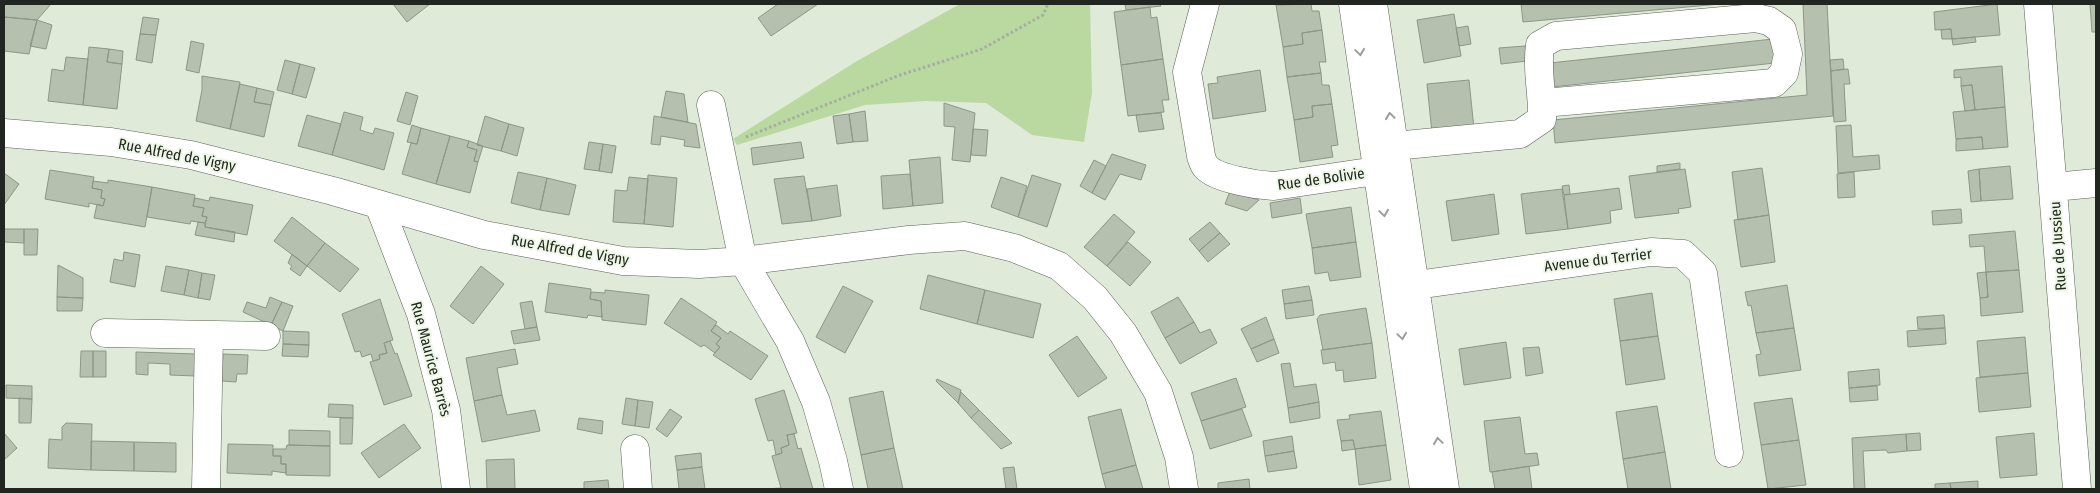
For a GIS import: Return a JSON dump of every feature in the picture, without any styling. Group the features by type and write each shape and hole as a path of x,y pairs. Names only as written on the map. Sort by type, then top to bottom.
{"street":[{"name":"Rue de Bolivie","path":"1205,4 1188,72 1201,156 1205,166 1218,174 1259,185 1274,186 1520,134 1542,119 1543,103"},
{"path":"1353,4 1390,162"},
{"path":"1373,4 1405,287 1424,489"},
{"name":"Rue de Jussieu","path":"2038,4 2077,489"},
{"path":"1756,18 1769,21 1782,30 1788,54 1784,73 1774,83 1543,103 1537,60 1540,45 1556,36 1756,18"},
{"path":"711,104 743,261 790,341 816,402 834,461 839,489"},
{"name":"Rue Alfred de Vigny","path":"4,133 111,142 191,155 333,191 484,235 623,261 699,264 743,261 909,240 965,236 1014,248 1059,266 1094,298 1123,333 1158,392 1179,457 1184,489"},
{"path":"2054,187 2096,183"},
{"name":"Rue Maurice Barrès","path":"379,205 421,314 446,410 456,489"},
{"name":"Avenue du Terrier","path":"1405,287 1651,252 1683,254 1702,273 1729,453"},
{"path":"1405,287 1445,489"},
{"path":"105,333 266,336"},
{"path":"206,489 209,335"},
{"path":"635,450 638,489"}],"path":[{"path":"720,148 900,75 982,49 1043,15 1048,4"}],"green space":[{"path":"960,4 1090,4 1092,93 1084,142 1032,135 986,103 926,101 865,105 737,145 733,139 857,61"}],"building":[{"path":"4,4 51,4 37,20 4,17"},
{"path":"393,4 430,4 407,22"},
{"path":"778,4 818,4 771,36 758,18"},
{"path":"1125,4 1160,4 1161,6 1126,10"},
{"path":"1311,4 1312,11 1319,11 1322,30 1302,33 1303,44 1283,47 1276,5"},
{"path":"1521,4 1720,4 1523,22"},
{"path":"1803,4 1827,4 1833,116 1555,143 1553,120 1807,95"},
{"path":"1997,4 2000,35 1952,39 1951,29 1935,30 1934,12"},
{"path":"2090,4 2096,4 2096,32 2092,32"},
{"path":"1150,7 1151,18 1157,17 1163,59 1121,65 1114,12"},
{"path":"1454,14 1461,56 1424,63 1417,20"},
{"path":"4,17 37,20 29,54 4,51"},
{"path":"143,17 159,19 156,35 140,34"},
{"path":"37,20 52,25 46,49 30,46"},
{"path":"1468,26 1471,44 1459,46 1456,28"},
{"path":"1951,29 1952,39 1942,39 1941,30"},
{"path":"1322,30 1326,62 1319,62 1321,73 1287,77 1283,47 1303,44 1302,33"},
{"path":"140,34 156,35 152,63 136,60"},
{"path":"1975,37 1976,42 1953,45 1952,39"},
{"path":"1773,39 1775,63 1552,87 1550,63"},
{"path":"191,41 204,44 199,73 186,70"},
{"path":"1525,46 1527,61 1501,64 1499,48"},
{"path":"89,47 109,49 107,62 122,64 117,109 83,105"},
{"path":"109,49 123,51 122,64 107,62"},
{"path":"66,57 88,59 83,105 48,101 52,69 64,71"},
{"path":"1163,59 1169,100 1162,100 1164,112 1128,116 1121,65"},
{"path":"1843,59 1844,69 1831,71 1830,60"},
{"path":"285,60 300,64 292,94 277,90"},
{"path":"300,64 315,68 306,98 292,94"},
{"path":"2002,66 2005,107 1975,110 1972,85 1961,86 1961,77 1954,78 1954,70"},
{"path":"1848,69 1850,84 1844,84 1846,121 1834,122 1831,71"},
{"path":"1260,70 1266,111 1213,119 1208,84 1218,83 1217,77"},
{"path":"1321,73 1322,85 1329,85 1332,104 1312,106 1313,117 1294,120 1287,77"},
{"path":"202,76 240,82 230,129 196,121 202,90"},
{"path":"1469,80 1474,129 1432,133 1427,84"},
{"path":"240,84 257,88 254,102 271,105 264,137 230,129"},
{"path":"1972,85 1975,110 1965,111 1961,86"},
{"path":"257,88 274,92 271,105 254,102"},
{"path":"666,91 684,94 688,122 661,117"},
{"path":"406,92 418,96 410,125 397,121"},
{"path":"944,103 975,113 970,162 952,160 955,127 944,126"},
{"path":"1332,104 1338,145 1331,146 1333,157 1300,162 1294,120 1313,117 1312,106"},
{"path":"2005,107 2008,147 1983,149 1982,137 1956,139 1953,112"},
{"path":"865,111 868,141 853,142 849,114"},
{"path":"344,112 363,117 360,130 373,134 375,128 394,133 384,170 332,155"},
{"path":"1161,113 1164,129 1139,132 1136,115"},
{"path":"849,114 853,142 837,144 833,116"},
{"path":"307,115 341,124 332,155 298,146"},
{"path":"485,116 509,124 501,151 477,145"},
{"path":"654,116 696,124 700,148 684,146 685,140 661,136 660,145 651,144"},
{"path":"509,124 524,128 517,156 501,151"},
{"path":"412,125 421,128 417,144 407,142"},
{"path":"1851,125 1853,157 1879,155 1880,169 1838,173 1836,126"},
{"path":"421,128 450,136 436,184 402,174 411,143 417,144"},
{"path":"973,129 988,130 986,156 971,155"},
{"path":"450,136 469,141 467,147 477,150 474,161 478,162 470,193 436,184"},
{"path":"1982,137 1983,149 1956,151 1956,139"},
{"path":"469,141 483,146 478,162 474,161 477,150 467,147"},
{"path":"589,142 603,144 599,171 584,169"},
{"path":"801,142 804,158 753,165 751,148"},
{"path":"603,144 616,146 612,173 599,171"},
{"path":"1112,154 1146,165 1141,180 1120,174 1105,200 1092,193"},
{"path":"940,157 943,203 913,206 909,160"},
{"path":"1094,160 1106,166 1092,193 1080,186"},
{"path":"1680,163 1680,169 1657,172 1657,166"},
{"path":"2010,166 2013,199 1981,201 1979,169"},
{"path":"1762,168 1769,215 1738,220 1732,172"},
{"path":"1685,169 1691,207 1678,209 1679,213 1635,218 1629,176"},
{"path":"1979,169 1981,201 1971,202 1968,171"},
{"path":"50,170 94,177 92,188 102,190 101,198 105,199 103,206 89,203 89,207 45,199"},
{"path":"518,172 547,178 540,210 511,203"},
{"path":"1854,172 1855,197 1838,198 1837,174"},
{"path":"4,173 19,184 4,205"},
{"path":"910,174 913,206 883,209 881,176"},
{"path":"648,175 677,178 673,227 644,224"},
{"path":"1032,175 1061,184 1047,227 1018,217"},
{"path":"804,176 812,221 782,224 774,179"},
{"path":"629,177 648,179 644,224 613,222 615,190 627,191"},
{"path":"1001,177 1027,186 1018,217 991,207"},
{"path":"547,178 576,185 569,215 540,210"},
{"path":"108,180 152,187 145,227 94,218 97,204 103,206 105,199 101,198 102,190 92,188 93,181 108,183"},
{"path":"837,185 841,216 812,221 807,189"},
{"path":"1569,185 1570,194 1564,195 1562,186"},
{"path":"152,187 195,195 193,206 204,208 202,216 207,217 205,223 191,221 190,224 147,217"},
{"path":"1619,188 1622,209 1610,211 1611,223 1568,229 1564,195"},
{"path":"1562,189 1568,229 1526,234 1521,194"},
{"path":"1230,191 1259,200 1247,211 1225,204"},
{"path":"1494,194 1499,234 1452,241 1446,201"},
{"path":"210,197 253,205 247,235 205,227 207,217 202,216 204,208 193,206 195,198 209,201"},
{"path":"1300,198 1302,213 1272,218 1270,203"},
{"path":"1351,207 1356,242 1312,248 1306,214"},
{"path":"1961,209 1962,223 1933,225 1932,211"},
{"path":"1114,214 1135,232 1107,266 1084,247"},
{"path":"1769,215 1775,262 1741,267 1734,220"},
{"path":"292,217 325,243 307,266 274,241"},
{"path":"198,222 205,223 205,227 235,232 234,242 195,235"},
{"path":"1210,222 1220,233 1199,251 1189,239"},
{"path":"4,229 24,229 24,243 4,242"},
{"path":"24,229 38,229 37,255 24,255"},
{"path":"2015,231 2019,270 1986,272 1984,246 1970,247 1969,235"},
{"path":"1220,233 1230,244 1208,262 1199,251"},
{"path":"1128,242 1151,262 1130,286 1107,266"},
{"path":"1356,242 1361,277 1330,281 1328,272 1315,274 1312,248"},
{"path":"325,243 359,269 340,292 307,266"},
{"path":"124,252 140,255 135,287 110,282 114,259 123,261"},
{"path":"292,254 307,266 300,276 290,269 292,266 288,263"},
{"path":"58,265 83,278 83,298 57,297"},
{"path":"166,266 189,270 184,295 161,291"},
{"path":"481,266 504,284 473,324 450,306"},
{"path":"189,270 202,273 198,298 184,295"},
{"path":"2019,270 2023,312 1981,316 1980,298 1988,297 1986,272"},
{"path":"1986,272 1988,297 1980,298 1977,273"},
{"path":"202,273 215,275 210,300 198,298"},
{"path":"928,275 985,290 977,324 920,309"},
{"path":"549,283 591,289 590,299 601,301 602,317 588,315 587,318 545,312"},
{"path":"1787,285 1794,328 1756,333 1751,305 1748,306 1745,292"},
{"path":"843,286 873,301 845,353 816,337"},
{"path":"1309,286 1312,300 1284,304 1282,290"},
{"path":"605,290 649,295 646,325 602,320 601,301 590,299 591,292 605,293"},
{"path":"985,290 1041,304 1033,338 977,324"},
{"path":"1652,293 1658,336 1620,341 1614,299"},
{"path":"57,297 83,298 82,311 57,311"},
{"path":"270,297 282,302 271,325 243,312 247,302 266,308"},
{"path":"1178,297 1194,322 1165,338 1151,312"},
{"path":"681,298 717,322 711,331 721,338 716,344 720,347 715,353 704,345 701,347 664,323"},
{"path":"380,299 393,340 384,343 387,353 379,355 380,359 373,361 371,354 362,357 360,351 355,352 342,314"},
{"path":"1312,300 1314,315 1286,319 1284,304"},
{"path":"532,301 537,327 525,329 520,303"},
{"path":"282,302 293,306 283,331 271,325"},
{"path":"1366,308 1372,343 1323,350 1317,319 1320,315"},
{"path":"1944,315 1945,328 1918,329 1917,317"},
{"path":"1266,317 1274,339 1251,349 1241,329"},
{"path":"1194,322 1200,333 1210,329 1217,343 1180,364 1165,338"},
{"path":"716,325 728,334 730,331 768,356 751,380 713,355 720,347 716,344 721,338 711,331"},
{"path":"537,327 540,340 514,344 511,331"},
{"path":"1794,328 1801,370 1759,376 1756,355 1761,354 1756,333"},
{"path":"1945,328 1946,344 1908,347 1907,331"},
{"path":"283,331 309,332 309,345 283,344"},
{"path":"1077,336 1107,378 1078,397 1049,355"},
{"path":"1658,336 1665,379 1626,385 1620,341"},
{"path":"2025,337 2028,373 1980,377 1977,341"},
{"path":"1274,339 1279,353 1257,362 1251,349"},
{"path":"390,341 395,354 397,353 412,396 384,405 370,362 380,359 379,355 387,353 384,343"},
{"path":"1506,342 1511,378 1464,385 1459,349"},
{"path":"1372,343 1376,378 1344,382 1343,370 1336,371 1335,362 1323,364 1321,350"},
{"path":"283,344 309,345 308,357 282,356"},
{"path":"1539,347 1543,373 1526,376 1523,348"},
{"path":"515,349 518,364 497,368 502,395 474,401 466,358"},
{"path":"81,351 93,351 93,377 80,377"},
{"path":"93,351 106,351 106,377 93,377"},
{"path":"136,352 196,354 196,376 170,375 170,364 148,363 148,375 136,374"},
{"path":"223,354 248,355 247,374 237,374 236,382 222,381"},
{"path":"1290,363 1294,387 1316,384 1319,402 1288,408 1281,364"},
{"path":"1879,369 1880,385 1849,388 1848,372"},
{"path":"2028,373 2031,407 1979,412 1976,378"},
{"path":"1236,378 1246,407 1201,421 1191,393"},
{"path":"937,379 961,390 958,403 936,381"},
{"path":"6,385 32,386 32,399 6,398"},
{"path":"1877,386 1878,400 1850,402 1849,388"},
{"path":"784,390 797,433 787,435 789,445 781,448 782,453 776,455 773,440 768,441 755,399"},
{"path":"883,391 894,448 861,455 849,398"},
{"path":"961,392 979,410 971,418 958,403"},
{"path":"502,395 507,415 535,410 540,431 482,442 474,401"},
{"path":"19,398 32,399 31,423 19,423"},
{"path":"626,398 638,400 635,426 622,424"},
{"path":"1792,398 1799,440 1761,445 1754,403"},
{"path":"638,400 653,402 649,428 635,426"},
{"path":"1319,402 1320,418 1290,423 1288,408"},
{"path":"329,404 353,405 353,418 328,417"},
{"path":"1657,406 1665,452 1623,459 1616,412"},
{"path":"670,409 682,417 667,437 656,429"},
{"path":"1121,409 1136,465 1102,474 1088,417"},
{"path":"1242,409 1252,436 1210,449 1201,421"},
{"path":"979,410 1012,443 1001,449 971,418"},
{"path":"1381,411 1386,445 1355,449 1353,440 1341,441 1337,420 1350,419 1349,415"},
{"path":"1520,417 1525,454 1537,453 1539,465 1490,472 1484,421"},
{"path":"340,418 353,418 352,444 340,444"},
{"path":"579,418 603,421 602,434 577,429"},
{"path":"66,423 92,424 91,470 48,468 49,439 62,440 62,427"},
{"path":"404,424 421,448 379,478 361,453"},
{"path":"289,430 330,431 330,446 289,445"},
{"path":"4,433 17,448 4,460"},
{"path":"1920,433 1921,450 1907,451 1906,434"},
{"path":"2034,433 2037,475 2000,478 1996,437"},
{"path":"794,434 798,449 801,448 813,489 766,489 781,488 772,456 782,453 781,448 789,445 787,435"},
{"path":"1906,434 1907,451 1888,453 1886,450 1863,451 1865,489 1854,489 1852,438"},
{"path":"1292,436 1294,451 1265,456 1263,441"},
{"path":"1353,440 1355,449 1342,451 1341,441"},
{"path":"1799,440 1806,485 1768,489 1761,445"},
{"path":"91,441 134,442 134,471 91,470"},
{"path":"134,442 176,443 176,472 134,471"},
{"path":"228,444 273,445 273,456 281,456 281,464 286,464 286,473 272,471 272,475 227,473"},
{"path":"287,445 330,446 330,476 286,475 286,464 281,464 281,456 273,456 273,449 286,449"},
{"path":"1386,445 1391,480 1359,485 1355,449"},
{"path":"894,448 903,489 868,489 861,455"},
{"path":"1294,451 1297,468 1268,472 1265,456"},
{"path":"1665,452 1671,489 1628,489 1623,459"},
{"path":"701,453 702,467 677,470 675,456"},
{"path":"514,459 515,489 487,489 486,460"},
{"path":"1136,465 1143,489 1106,489 1102,474"},
{"path":"1529,466 1532,489 1495,489 1492,472"},
{"path":"702,467 705,489 679,489 677,470"},
{"path":"1014,467 1017,489 1006,489 1003,468"},
{"path":"1249,479 1250,489 1218,489 1218,483"},
{"path":"608,480 609,489 584,489 584,482"},
{"path":"1978,481 1978,489 1951,489 1950,483"},
{"path":"1950,483 1951,489 1935,489 1935,484"}]}
